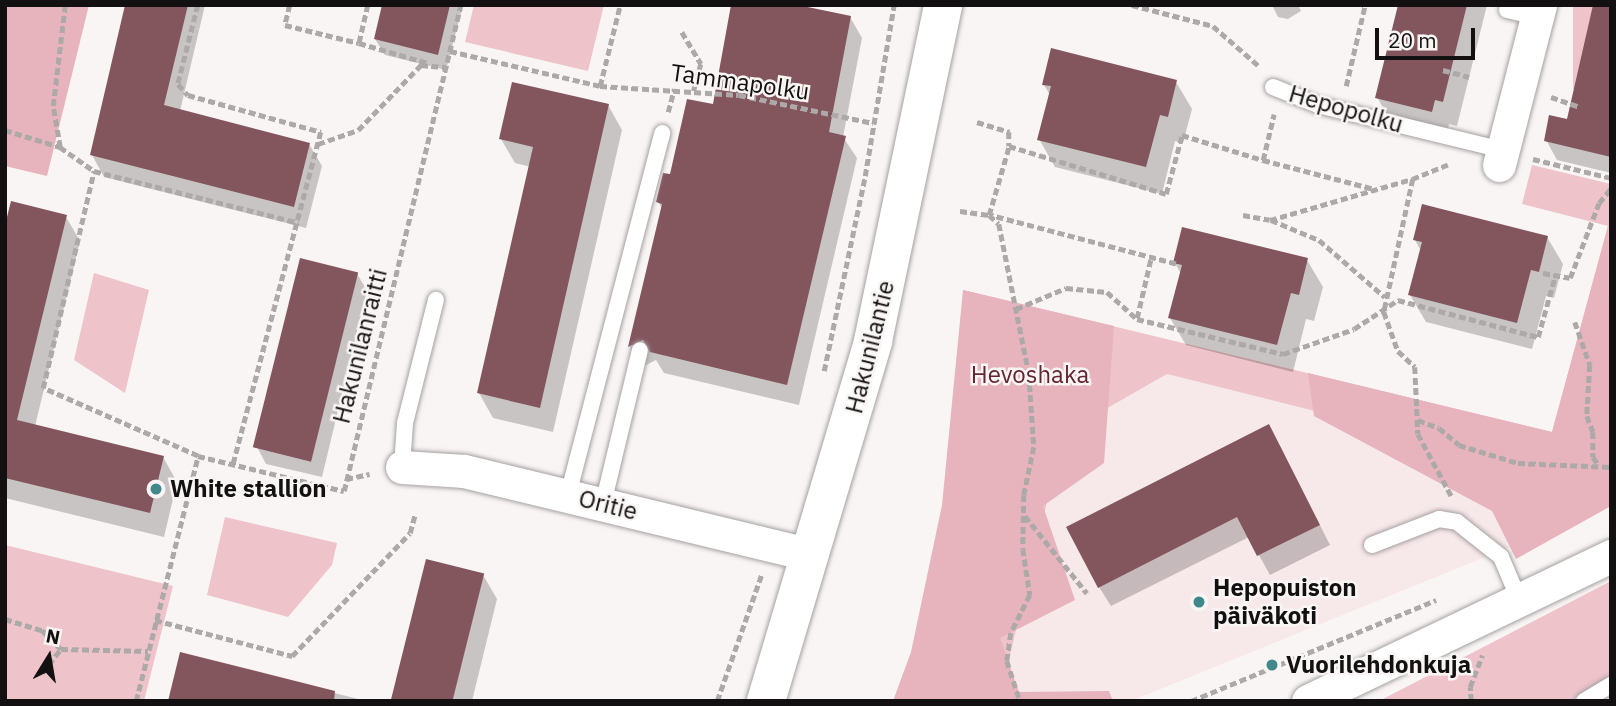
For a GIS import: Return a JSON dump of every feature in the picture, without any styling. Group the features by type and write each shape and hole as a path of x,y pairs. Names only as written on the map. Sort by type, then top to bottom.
{"main road":[{"name":"Hakunilantie","path":"767,695 873,341 943,5"}],"street":[{"path":"1510,158 1528,11"},
{"name":"Oritie","path":"402,467 464,471 811,555"},
{"path":"1308,701 1520,603 1611,556"}],"lane":[{"name":"Hepopolku","path":"1273,87 1341,111 1510,158"},
{"path":"568,495 662,133"},
{"path":"402,467 405,423 436,300"},
{"path":"603,504 640,350"},
{"path":"1372,545 1439,519 1457,522 1501,556 1520,603"},
{"path":"1584,701 1611,685"}],"path":[{"path":"60,147 53,106 65,5"},
{"path":"198,5 178,84 188,95 321,132 233,465"},
{"path":"290,5 285,25 446,67"},
{"path":"359,43 368,5"},
{"path":"461,5 450,51 600,86 620,5"},
{"path":"821,385 894,5"},
{"name":"Hepopolku","path":"1132,5 1213,26 1243,49 1273,87"},
{"path":"1341,111 1365,5"},
{"path":"682,32 701,64 694,91"},
{"name":"Hakunilanraitti","path":"94,171 43,388 198,456 344,491 450,51"},
{"path":"317,145 358,130 408,75 428,63"},
{"path":"1443,70 1469,77"},
{"name":"Tammapolku","path":"600,86 694,91 873,122"},
{"path":"1263,160 1274,119 1273,87"},
{"path":"1554,98 1580,107"},
{"path":"977,122 1009,132 1009,146 989,215"},
{"path":"5,130 60,147 94,171 299,223"},
{"path":"1009,146 1166,194 1182,135 1376,190"},
{"path":"1510,158 1611,178"},
{"path":"1270,220 1413,179 1448,165"},
{"path":"1413,179 1385,297 1384,312 1398,351 1415,367 1418,434 1450,487 1457,522"},
{"path":"1543,273 1570,278 1599,203 1611,188"},
{"path":"960,211 989,215 1176,264"},
{"path":"989,215 999,224 1029,374 1034,433 1024,516 1030,596 1011,633 1007,661 1020,701"},
{"path":"1243,215 1270,220 1320,240 1385,297"},
{"path":"1137,319 1151,258"},
{"path":"1016,309 1052,292 1084,289 1114,296 1137,319 1283,354 1322,342 1384,312 1398,300 1538,337 1555,276"},
{"path":"1574,322 1590,365 1587,416 1593,432 1592,457 1600,465"},
{"path":"1418,420 1439,428 1459,445 1518,463 1611,467"},
{"path":"136,701 198,456"},
{"path":"155,620 292,656 410,533 415,514"},
{"path":"1024,516 1087,593"},
{"path":"717,701 769,544"},
{"path":"1191,701 1446,596"},
{"path":"5,619 42,630 61,649 148,652"},
{"path":"42,673 61,649"}],"shaded area":[{"name":"Hepopuiston päiväkoti","path":"1167,374 1562,473 1586,516 1131,701 1010,701 1002,688 1065,433"}],"green space":[{"path":"5,5 89,5 47,176 5,166"},
{"path":"474,5 604,5 588,71 465,42"},
{"path":"1573,5 1593,5 1593,89 1573,89"},
{"name":"Hevoshaka","path":"1532,165 1611,184 1611,501 1562,473 1167,374 1064,433 1002,688 906,701 941,591 960,407 963,290 1552,432 1608,226 1522,204"},
{"path":"1608,226 1611,506 1516,559 1492,511 1314,416 1308,373 1552,432"},
{"path":"94,273 149,290 125,393 74,360"},
{"path":"963,290 1114,326 1104,463 1043,506 1075,600 1000,638 1019,692 1109,691 1113,701 893,701 911,652 942,505"},
{"path":"225,517 337,543 332,565 288,617 207,595"},
{"path":"5,545 173,586 144,701 5,701"},
{"path":"1611,581 1611,676 1571,701 1379,701"}],"building":[{"path":"125,5 188,5 164,105 310,143 294,207 90,155"},
{"path":"382,5 450,5 438,55 374,39"},
{"path":"731,5 798,5 851,16 829,132 846,136 787,385 650,352 643,340 628,347 662,204 656,202 663,173 670,174 687,99 713,104"},
{"path":"1398,5 1467,5 1443,102 1435,100 1432,112 1375,98"},
{"path":"1593,5 1611,5 1611,157 1544,141 1549,115 1567,119"},
{"path":"1051,48 1177,80 1168,117 1160,115 1146,167 1037,140 1051,86 1042,85"},
{"path":"512,82 609,104 540,408 477,393 533,147 499,139"},
{"path":"11,201 67,215 17,420 164,456 150,513 5,478 5,225"},
{"path":"1422,204 1548,236 1539,272 1531,270 1517,323 1408,295 1422,242 1413,240"},
{"path":"1182,227 1308,258 1299,295 1291,293 1277,345 1168,318 1182,265 1173,263"},
{"path":"300,258 358,273 311,462 253,447"},
{"path":"1269,424 1320,525 1257,556 1237,517 1098,588 1066,527"},
{"path":"426,559 484,574 452,701 391,701"},
{"path":"180,652 335,691 334,701 168,701"}],"place":[{"name":"White stallion","path":"156,489"},
{"name":"Hepopuiston päiväkoti","path":"1199,602"},
{"name":"Vuorilehdonkuja","path":"1272,665"}]}
